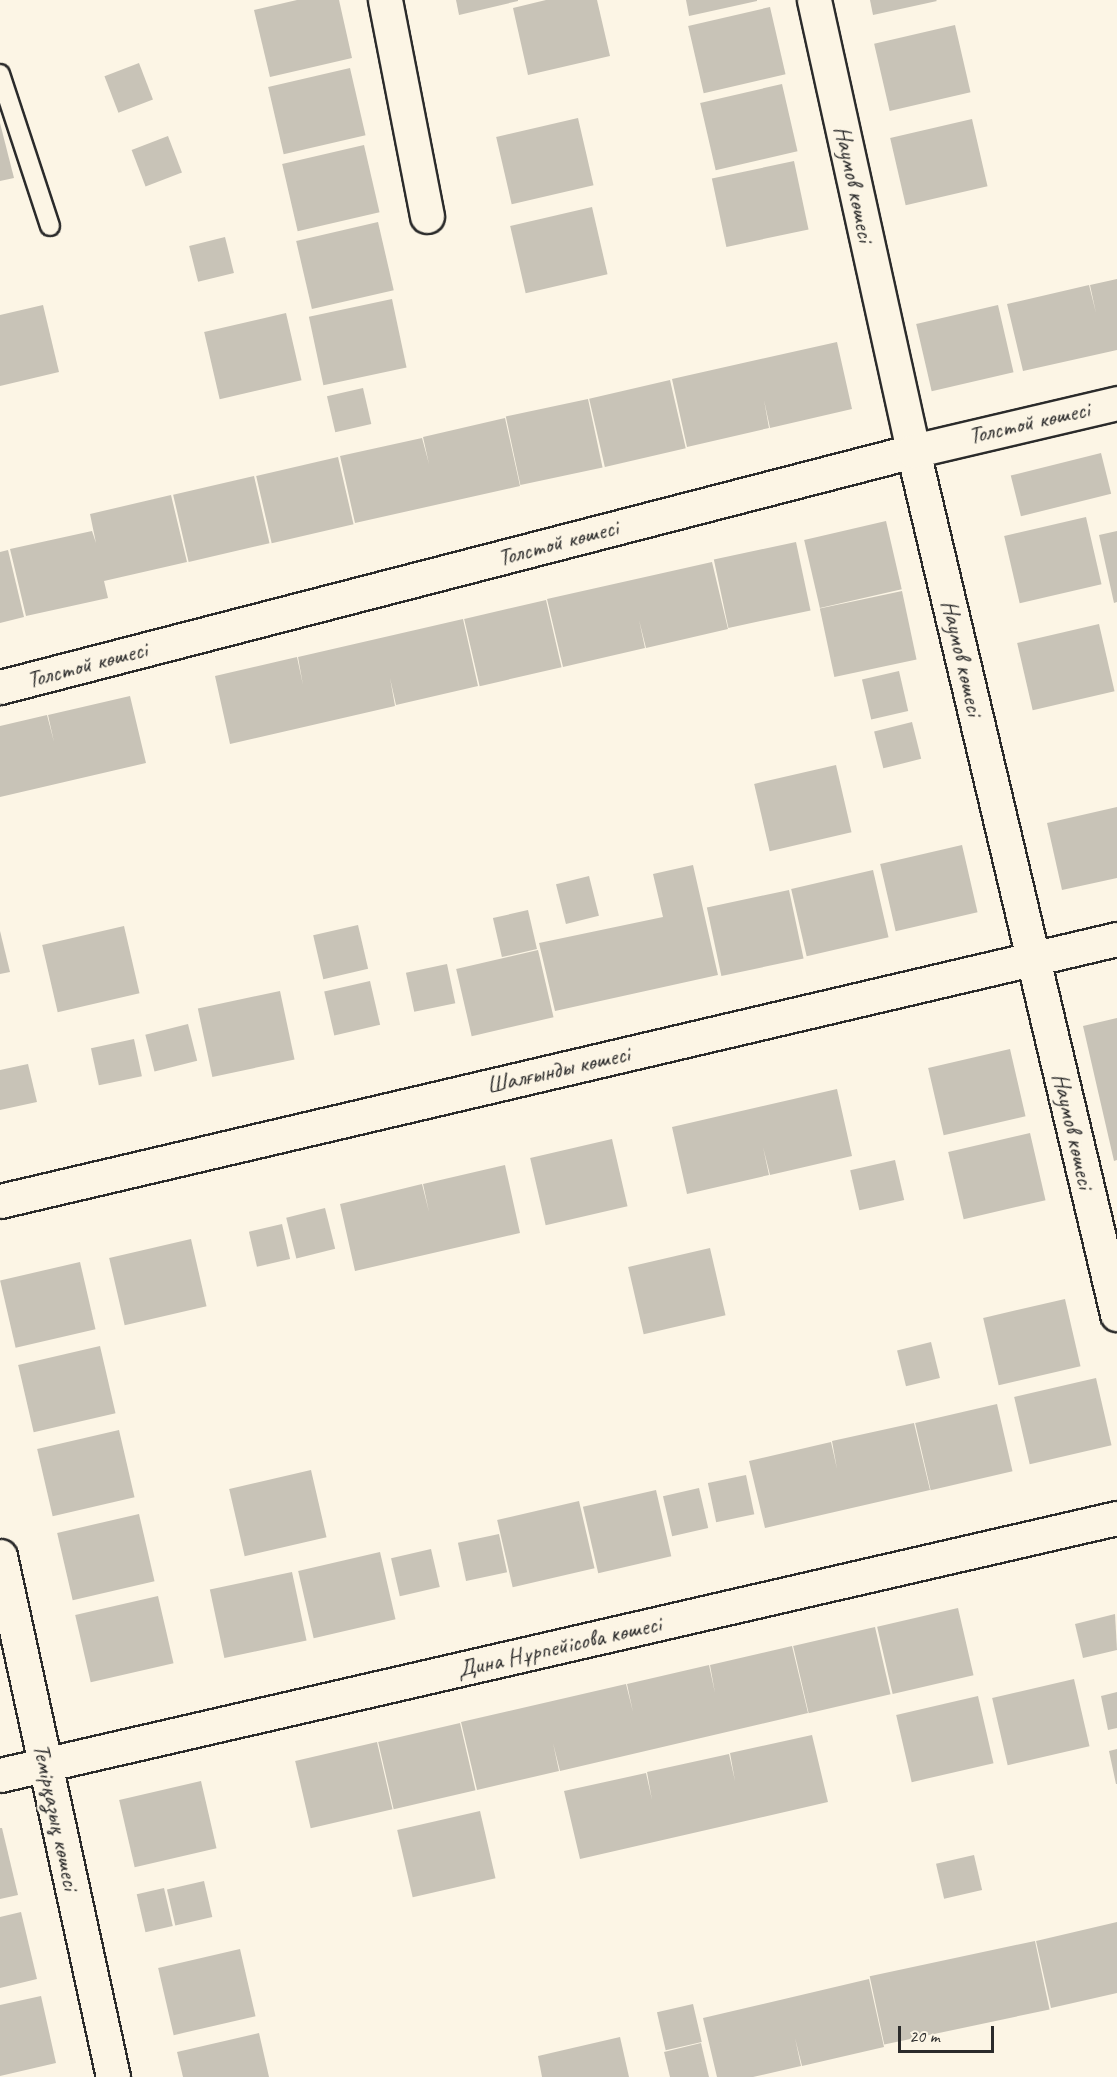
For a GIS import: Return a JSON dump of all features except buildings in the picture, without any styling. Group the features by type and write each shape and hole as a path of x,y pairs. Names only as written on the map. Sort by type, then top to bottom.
{"street":[{"path":"385,0 427,216"},
{"name":"Наумов көшесі","path":"814,0 913,450 1117,1314"},
{"name":"Толстой көшесі","path":"0,687 913,450 1117,403"},
{"name":"Шалғынды көшесі","path":"0,1201 1117,939"},
{"name":"Дина Нұрпейісова көшесі","path":"0,1775 1117,1518"},
{"name":"Темірқазық көшесі","path":"0,1556 113,2077"}],"lane":[{"path":"0,74 51,226"}]}
